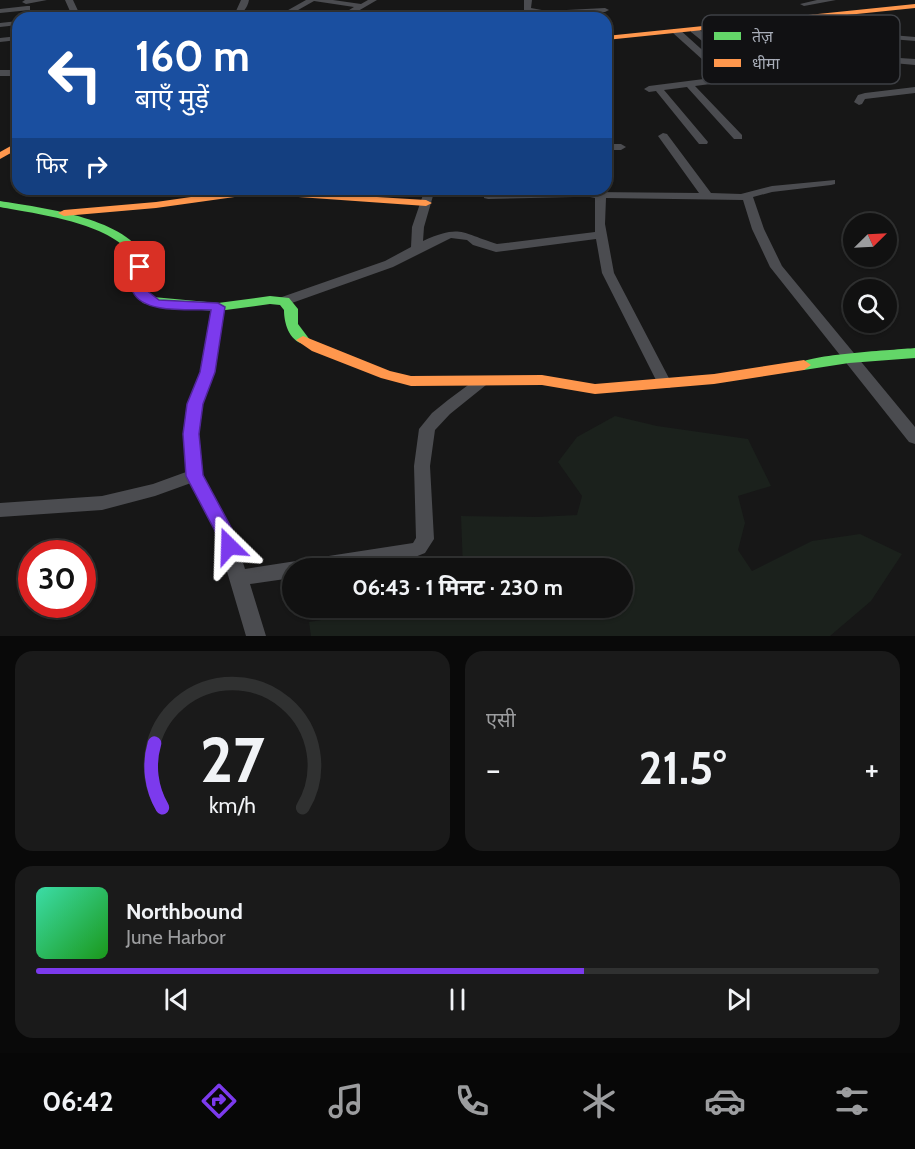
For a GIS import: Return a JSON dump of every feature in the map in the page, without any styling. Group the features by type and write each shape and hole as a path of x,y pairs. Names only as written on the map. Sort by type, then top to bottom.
{"street":[{"path":"0,11 43,0"},
{"path":"289,12 311,0"},
{"path":"317,0 361,6"},
{"path":"350,12 373,0"},
{"path":"528,0 527,9 537,12"},
{"path":"801,2 832,0"},
{"path":"801,2 818,15 915,6"},
{"path":"587,12 605,10"},
{"path":"612,37 702,29"},
{"path":"694,30 702,36"},
{"path":"676,31 702,55"},
{"path":"900,38 915,39"},
{"path":"900,61 915,62"},
{"path":"702,83 654,88 703,142"},
{"path":"689,84 738,137"},
{"path":"859,102 865,96 915,90"},
{"path":"663,136 708,197"},
{"path":"612,147 621,147"},
{"path":"665,384 608,273 601,235 600,195 747,196 772,189 831,182"},
{"path":"58,214 165,204 215,195"},
{"path":"396,195 428,196 418,227 417,249"},
{"path":"488,196 531,195"},
{"path":"747,196 758,229 776,267 915,438"},
{"path":"0,204 58,214 130,242 140,258 140,291 148,300 157,303 218,307 270,300 284,301 380,267 449,234 470,237 477,242 496,248 601,235"},
{"path":"284,301 291,309 291,324 299,337 341,359 411,381 542,380 595,389 714,379 849,358 915,353"},
{"path":"218,307 208,372 195,404 192,424 195,476 224,531 256,636"},
{"path":"369,558 410,552 419,548 425,539 423,446 427,428 438,416 484,381"},
{"path":"0,510 102,503 155,490 195,476"},
{"path":"239,578 282,572"}],"shaded area":[{"path":"615,416 657,426 748,439 771,486 738,496 745,523 738,550 752,571 812,541 860,534 902,554 871,601 830,636 311,636 309,622 333,618 633,618 633,558 463,558 461,516 577,515 582,496 558,462 577,437"}],"traffic: fast":[{"path":"0,204 77,220 116,236 131,246 140,259 142,266 140,291 148,300 157,303 218,307 270,300 284,301 291,309 291,324 303,340"},
{"path":"804,365 849,358 915,353"}],"traffic: slow":[{"path":"828,15 915,6"},
{"path":"612,37 702,28"},
{"path":"0,156 12,149"},
{"path":"64,213 156,205 227,195"},
{"path":"313,195 426,203"},
{"path":"303,340 317,348 386,375 411,381 542,380 595,389 714,379 804,365"}],"route":[{"path":"140,267 138,282 140,291 148,300 157,303 218,307 208,372 195,404 191,434 195,476 224,531 229,546"}]}
